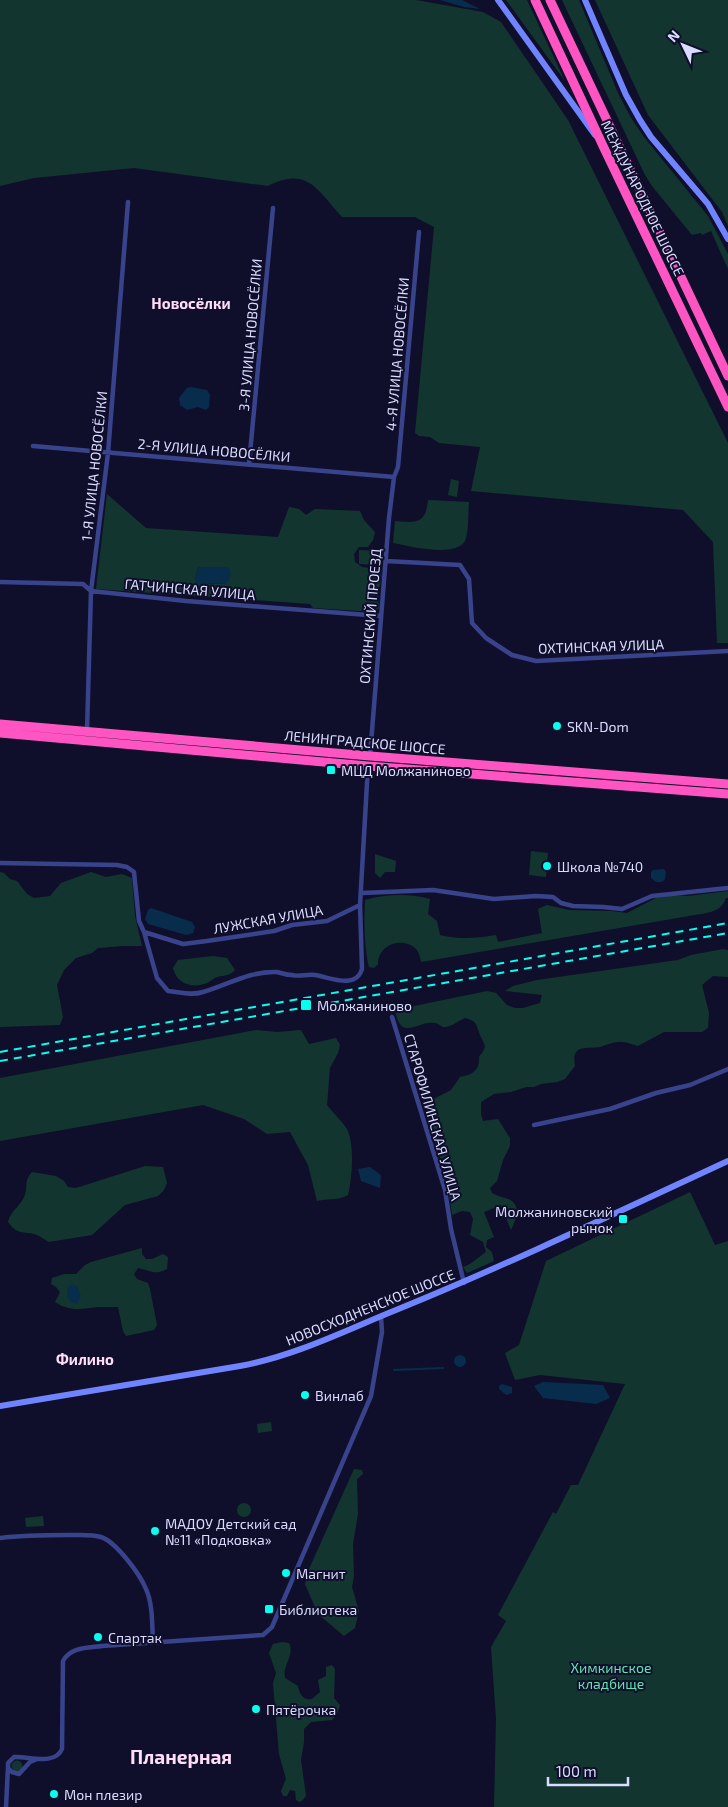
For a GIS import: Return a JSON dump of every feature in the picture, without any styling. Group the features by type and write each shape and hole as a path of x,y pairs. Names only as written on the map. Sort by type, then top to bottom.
{"highway":[{"name":"МЕЖДУНАРОДНОЕ ШОССЕ","path":"535,0 728,407"},
{"name":"МЕЖДУНАРОДНОЕ ШОССЕ","path":"550,0 728,376"},
{"name":"ЛЕНИНГРАДСКОЕ ШОССЕ","path":"0,724 87,731 369,761 728,794"},
{"name":"ЛЕНИНГРАДСКОЕ ШОССЕ","path":"0,734 369,761 728,784"}],"main road":[{"path":"498,0 604,148"},
{"path":"585,0 626,95 640,120 656,143 708,204 728,239"},
{"name":"НОВОСХОДНЕНСКОЕ ШОССЕ","path":"0,1406 266,1361 300,1351 464,1282 728,1161"}],"street":[{"name":"1-Я УЛИЦА НОВОСЁЛКИ","path":"87,731 91,591 108,453 128,202"},
{"name":"3-Я УЛИЦА НОВОСЁЛКИ","path":"249,464 273,208"},
{"name":"4-Я УЛИЦА НОВОСЁЛКИ","path":"394,476 398,467 419,232"},
{"name":"2-Я УЛИЦА НОВОСЁЛКИ","path":"33,446 394,476"},
{"name":"ОХТИНСКИЙ ПРОЕЗД","path":"360,905 369,761 394,476"},
{"name":"ОХТИНСКАЯ УЛИЦА","path":"386,561 460,565 468,579 472,623 486,638 512,655 536,661 728,651"},
{"name":"ГАТЧИНСКАЯ УЛИЦА","path":"0,582 83,584 91,591 186,601 381,616"},
{"path":"0,863 117,865 127,867 134,872 139,921 157,978 168,991 190,994 202,992 242,977 262,972 277,972 291,976 313,975 336,981 359,977 362,969 360,905"},
{"path":"362,893 433,890 494,899 536,896 553,898 561,903 573,906 622,909 652,896 728,888"},
{"name":"ЛУЖСКАЯ УЛИЦА","path":"144,932 183,944 267,932 292,925 327,921 360,905"},
{"name":"СТАРОФИЛИНСКАЯ УЛИЦА","path":"392,1017 445,1190 451,1229 464,1282"},
{"path":"534,1125 610,1109 656,1093 690,1085 728,1069"},
{"path":"6,1807 8,1766 12,1758 19,1757 34,1760 58,1756 62,1749 63,1661 67,1654 76,1650 153,1642 263,1635 272,1628 371,1396 382,1332 381,1316"},
{"path":"0,1538 78,1535 100,1537 107,1540 121,1553 138,1574 146,1588 149,1597 153,1642"},
{"path":"19,1757 24,1760 25,1768"},
{"path":"7,1780 14,1774 20,1774 34,1760"},
{"path":"8,1766 14,1774"}],"green space":[{"path":"0,0 416,0 483,12 501,22 568,120 728,443 728,643 717,643 713,542 683,510 471,491 480,447 439,443 430,437 419,436 415,433 434,227 415,217 342,217 311,184 293,179 282,180 268,186 134,168 34,178 0,186"},
{"path":"506,0 527,0 565,81"},
{"path":"562,0 579,0 618,93 631,118 644,137 708,216 728,254 728,269 711,231 702,235 701,233 692,235 645,175"},
{"path":"595,0 728,0 728,226 722,212 648,115"},
{"path":"451,479 459,481 457,497 448,495"},
{"path":"107,494 146,528 278,537 289,507 299,509 306,515 315,509 360,511 364,520 375,532 373,540 368,547 359,547 354,554 355,562 362,567 377,569 382,576 378,592 379,608 376,612 313,608 310,604 96,589","holes":["228,567 225,584 197,583 195,580 198,568"]},
{"path":"428,500 469,502 468,528 465,541 460,546 452,549 431,550 393,543 395,521 414,522 419,520 425,514"},
{"path":"359,550 381,551 381,565 359,564"},
{"path":"531,851 548,853 546,877 529,875"},
{"path":"375,854 396,861 395,872 385,872 380,878 375,873"},
{"path":"0,872 10,879 17,881 27,894 34,898 50,896 61,883 91,872 106,877 122,874 132,878 135,916 142,946 98,948 92,953 76,958 64,970 57,985 63,1017 60,1025 0,1027"},
{"path":"728,891 728,898 720,907 706,913 421,962 420,956 414,947 408,944 396,943 385,948 378,964 374,968 369,967 367,959 364,916 365,900 373,898 389,895 406,895 430,899 428,914 437,921 440,935 468,938 496,935 498,942 542,933 538,909 547,905 569,910 627,913 656,898 664,896 688,896"},
{"path":"723,949 728,950 728,977 713,976 702,985 709,1013 708,1028 702,1032 664,1032 638,1046 627,1042 620,1042 580,1049 575,1054 575,1066 565,1079 511,1092 494,1094 481,1102 483,1121 498,1119 510,1138 510,1146 503,1160 497,1181 490,1188 492,1193 512,1201 517,1213 511,1230 501,1205 484,1212 494,1237 487,1240 486,1247 492,1252 494,1261 467,1273 463,1267 472,1263 486,1252 483,1242 470,1235 473,1219 470,1212 462,1211 452,1215 447,1182 424,1104 451,1090 460,1077 469,1075 477,1069 479,1057 485,1048 484,1044 476,1024 472,1020 465,1018 446,1027 436,1023 428,1023 406,1028 401,1026 395,1010 487,991 496,993 507,1005 523,1008 540,1003 542,995 505,991 513,986 537,980 678,960 691,955"},
{"path":"213,956 227,958 235,970 207,983 191,985 178,978 173,968 178,960"},
{"path":"256,1030 277,1032 301,1030 309,1044 336,1038 340,1045 330,1068 327,1105 345,1126 350,1136 352,1162 348,1195 317,1201 308,1165 290,1132 267,1134 244,1119 203,1105 0,1141 0,1078"},
{"path":"145,1166 163,1167 167,1183 164,1190 158,1196 125,1205 92,1235 49,1242 36,1235 17,1231 8,1222 11,1214 25,1195 27,1181 32,1172 56,1176 64,1181 68,1187 76,1188"},
{"name":"Химкинское кладбище","path":"690,1192 715,1245 728,1241 728,1807 494,1807 496,1719 491,1647 506,1621 498,1615 553,1512 556,1514 571,1485 578,1485 625,1384 540,1375 515,1380 505,1353 519,1345 546,1261"},
{"path":"142,1248 142,1254 146,1259 152,1259 163,1254 168,1257 167,1269 163,1271 155,1272 138,1268 134,1274 137,1279 148,1283 157,1325 154,1330 126,1336 123,1331 118,1307 76,1309 55,1302 60,1292 51,1284 52,1278 64,1274 76,1274 91,1262"},
{"path":"271,1422 272,1431 258,1433 257,1424"},
{"path":"354,1469 362,1470 363,1474 357,1479 358,1514 353,1544 354,1576 352,1587 359,1611 355,1628 344,1636 318,1614 305,1584 309,1569"},
{"path":"244,1503 249,1505 251,1510 249,1515 244,1517 239,1515 237,1510 239,1505"},
{"path":"43,1516 44,1526 26,1527 25,1518"},
{"path":"289,1643 290,1648 285,1678 298,1686 299,1692 304,1698 312,1699 320,1692 318,1680 326,1676 326,1667 332,1665 335,1669 334,1698 340,1705 338,1712 332,1720 311,1722 304,1729 301,1760 306,1796 299,1802 296,1800 295,1791 290,1790 287,1796 283,1796 281,1791 286,1779 279,1754 273,1683 276,1673 269,1653 273,1644"},
{"path":"17,1760 23,1766 17,1772 11,1766"}],"water":[{"path":"440,0 462,0 480,9 464,7"},
{"path":"187,388 207,390 210,395 209,407 206,410 198,407 187,410 180,405 179,398"},
{"path":"228,567 230,578 225,584 197,583 195,580 198,568"},
{"path":"664,869 666,872 665,879 662,882 651,878 653,870"},
{"path":"151,908 192,922 195,927 193,933 186,935 148,924 145,919 148,910"},
{"path":"370,1167 381,1175 380,1188 361,1181 358,1169"},
{"path":"71,1284 77,1286 81,1296 77,1304 71,1302 67,1297 67,1288"},
{"path":"460,1355 466,1361 460,1367 454,1361"},
{"path":"543,1382 603,1385 610,1398 596,1404 543,1398 534,1386"},
{"path":"502,1384 512,1387 512,1393 506,1395 499,1389 499,1386"}],"waterway":[{"path":"394,1370 443,1368"}],"railway":[{"path":"0,1052 728,923"},
{"path":"0,1061 728,933"}],"place":[{"name":"SKN-Dom","path":"557,726"},
{"name":"МЦД Молжаниново","path":"331,770"},
{"name":"Школа №740","path":"547,866"},
{"name":"Молжаниново","path":"306,1005"},
{"name":"Молжаниновский рынок","path":"623,1219"},
{"name":"Винлаб","path":"305,1395"},
{"name":"МАДОУ Детский сад №11 «Подковка»","path":"155,1531"},
{"name":"Магнит","path":"286,1573"},
{"name":"Библиотека","path":"269,1609"},
{"name":"Спартак","path":"98,1637"},
{"name":"Пятёрочка","path":"256,1709"},
{"name":"Мон плезир","path":"54,1794"}],"district":[{"name":"Новосёлки","path":"191,303"},
{"name":"Филино","path":"85,1359"},
{"name":"Планерная","path":"181,1756"}]}
